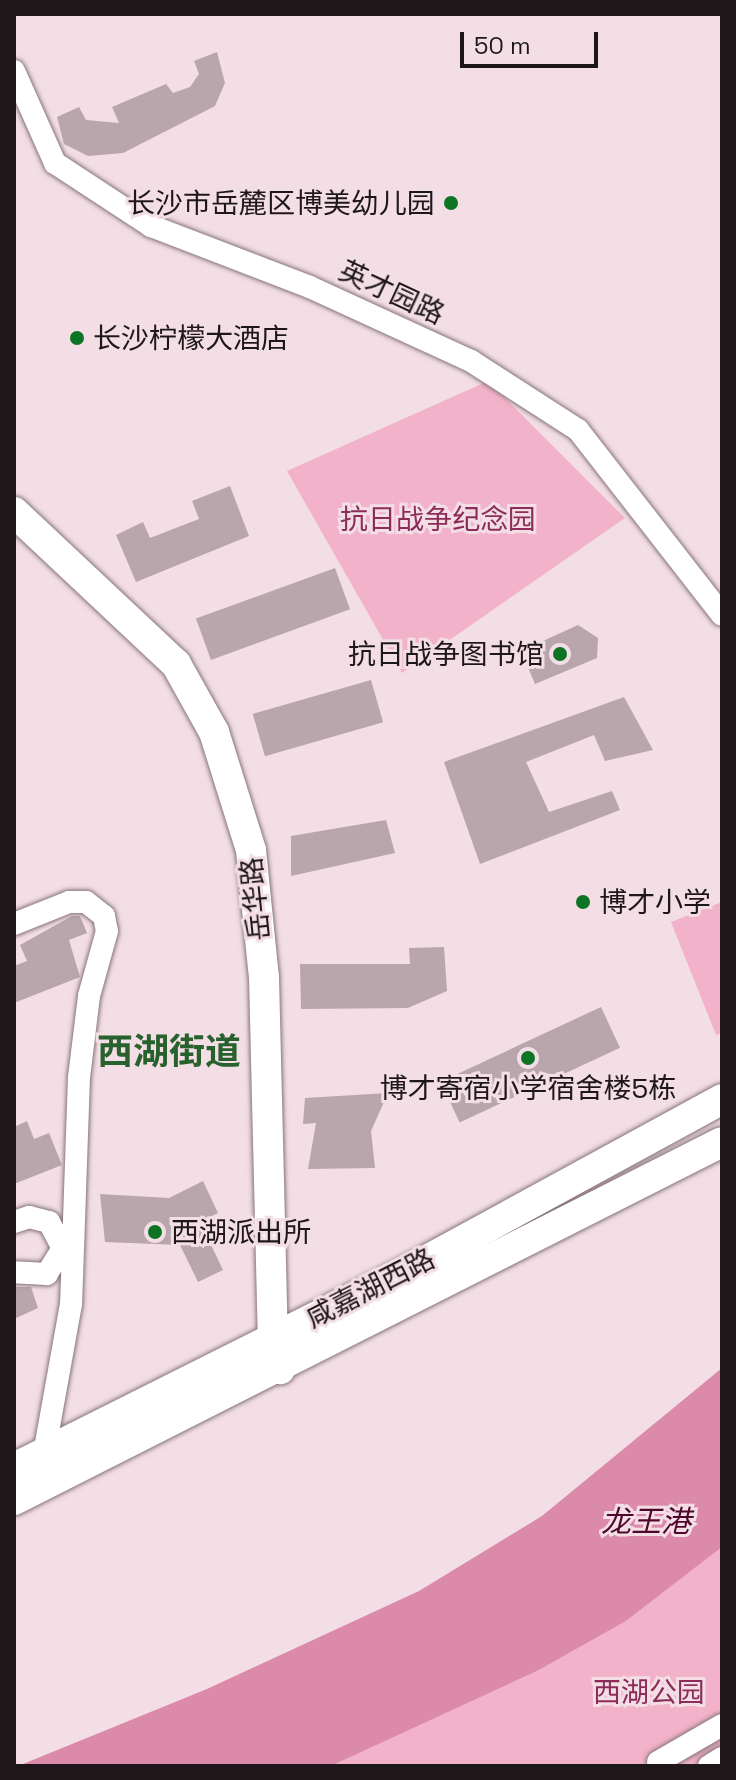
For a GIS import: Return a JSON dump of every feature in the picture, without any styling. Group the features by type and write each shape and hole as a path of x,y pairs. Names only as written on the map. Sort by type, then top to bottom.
{"main road":[{"name":"岳华路","path":"14,512 176,664 214,732 251,850 264,977 273,1336 280,1369"},
{"name":"咸嘉湖西路","path":"14,1468 394,1278 722,1099"},
{"name":"咸嘉湖西路","path":"14,1500 280,1369 722,1142"}],"street":[{"name":"英才园路","path":"14,71 55,163 151,226 310,287 471,361 578,430 722,615"},
{"path":"14,924 69,902 86,902 104,916 107,931 89,996 79,1077 71,1304 44,1454"},
{"path":"14,1222 29,1217 49,1222 63,1248 47,1274 14,1272"},
{"path":"658,1762 722,1725"},
{"path":"709,1766 722,1758"}],"green space":[{"name":"抗日战争纪念园","path":"488,381 625,518 402,673 287,471"},
{"path":"722,902 722,1033 716,1035 671,922"},
{"name":"西湖公园","path":"722,1547 722,1766 331,1766 539,1670 626,1621"}],"water":[{"name":"龙王港","path":"722,1368 722,1547 626,1621 539,1670 331,1766 18,1766 207,1689 419,1591 542,1516"}],"building":[{"path":"217,52 225,83 215,106 123,153 88,156 64,144 57,117 79,107 86,120 119,123 112,107 166,84 173,93 190,87 199,74 194,61"},
{"path":"230,486 249,536 136,582 116,535 143,522 150,538 199,519 192,501"},
{"path":"335,568 350,609 211,660 196,619"},
{"name":"抗日战争图书馆","path":"578,625 598,638 597,658 535,684 521,651"},
{"path":"371,680 383,722 265,756 253,714"},
{"name":"博才小学","path":"624,697 653,750 605,761 594,735 526,762 549,812 612,791 620,810 480,864 444,762"},
{"path":"386,820 395,853 291,876 291,836"},
{"path":"72,916 80,916 87,933 69,940 80,977 14,1003 14,966 27,961 20,945"},
{"path":"444,947 447,991 408,1008 301,1009 300,964 410,964 409,948"},
{"name":"博才寄宿小学宿舍楼5栋","path":"601,1007 620,1048 460,1123 441,1082"},
{"path":"388,1093 371,1131 375,1168 308,1169 316,1123 303,1124 305,1098"},
{"path":"27,1121 34,1139 49,1133 62,1165 14,1184 14,1127"},
{"name":"西湖派出所","path":"203,1181 218,1213 200,1222 223,1270 198,1282 180,1245 105,1242 100,1194 169,1198"},
{"path":"14,1287 31,1287 38,1308 14,1319"}],"place":[{"name":"长沙市岳麓区博美幼儿园","path":"451,203"},
{"name":"长沙柠檬大酒店","path":"77,338"},
{"name":"抗日战争图书馆","path":"560,654"},
{"name":"博才小学","path":"583,902"},
{"name":"博才寄宿小学宿舍楼5栋","path":"528,1058"},
{"name":"西湖派出所","path":"155,1232"}],"district":[{"name":"西湖街道","path":"169,1053"}]}
